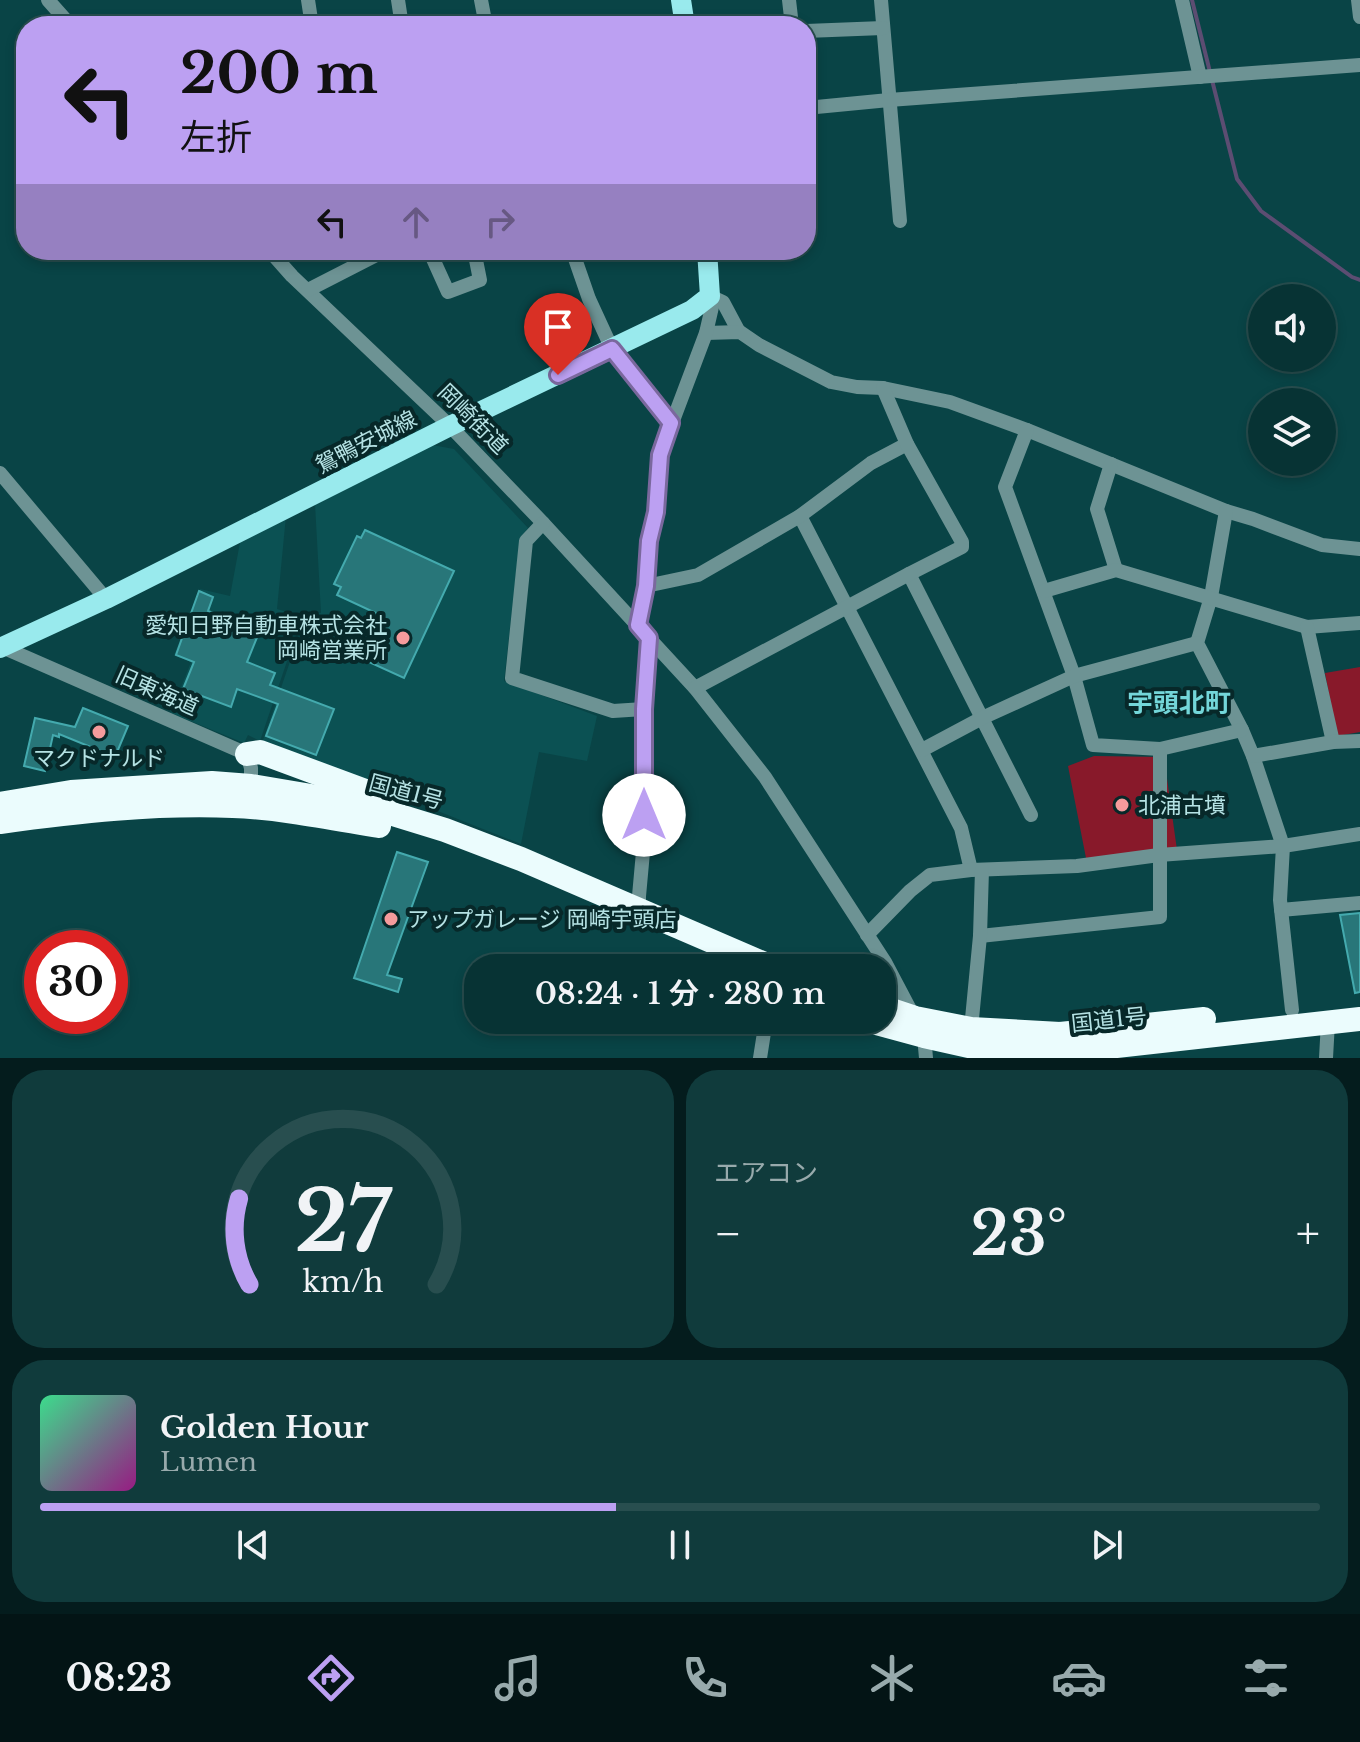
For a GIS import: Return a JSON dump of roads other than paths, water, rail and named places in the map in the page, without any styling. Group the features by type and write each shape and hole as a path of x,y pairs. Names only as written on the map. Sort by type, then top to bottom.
{"highway":[{"path":"247,754 260,752 368,792 393,814"},
{"name":"国道1号","path":"0,804 71,792 212,783 251,797 330,817 396,829 477,857 702,954"},
{"name":"国道1号","path":"0,822 121,807 234,806 251,797 329,799 393,814 457,834 742,954"},
{"name":"国道1号","path":"896,1018 922,1037 971,1029 1060,1034 1360,1004"},
{"name":"国道1号","path":"896,1029 982,1049 1169,1049 1360,1019"}],"main road":[{"path":"708,260 710,296"},
{"name":"鴛鴨安城線","path":"1,647 106,599 450,426 692,310 710,296"}],"street":[{"path":"48,0 62,16"},
{"path":"881,0 900,221"},
{"path":"1182,0 1206,77"},
{"path":"1358,0 1360,17"},
{"path":"816,31 883,28"},
{"path":"816,107 1360,65"},
{"name":"岡崎街道","path":"278,260 450,426 649,638"},
{"path":"308,290 366,260"},
{"path":"434,260 448,292 480,280 476,260"},
{"path":"575,260 612,349 671,423"},
{"path":"710,296 723,302 739,332 831,382 883,388 950,402 1226,511 1322,545 1360,549"},
{"path":"638,625 656,512 660,455 706,333 712,307 710,296"},
{"path":"706,333 739,332"},
{"path":"695,688 962,547 907,444 883,388"},
{"path":"1027,430 1005,487 1074,676 1093,745 1160,749 1242,730"},
{"path":"646,586 698,575 800,516 871,463 907,444"},
{"path":"1111,464 1097,509 1116,570"},
{"path":"0,473 106,599"},
{"path":"1226,511 1211,597 1197,643 1242,730 1283,846 1281,910 1292,1010"},
{"path":"800,516 961,828 976,870 980,936 971,1029"},
{"path":"543,523 526,541 512,678 613,711 644,709"},
{"path":"1044,591 1116,570 1307,627 1360,623"},
{"path":"909,574 1031,815"},
{"path":"1307,627 1333,742"},
{"path":"639,909 644,841 644,709 649,638"},
{"path":"649,638 695,688 765,777 885,962 922,1037"},
{"path":"922,750 982,718 1074,676 1197,643"},
{"name":"旧東海道","path":"1,647 247,754"},
{"path":"1253,756 1333,742 1360,741"},
{"path":"980,936 1160,917 1160,749"},
{"path":"247,754 251,768 251,797"},
{"path":"867,935 930,875 1077,866 1159,855 1283,846 1360,834"},
{"path":"1281,910 1360,903"},
{"path":"1326,1058 1328,1022"},
{"path":"760,1058 764,1034"}],"waterway":[{"path":"1192,0 1210,72"},
{"path":"1212,80 1237,179 1261,211 1360,280"}],"place":[{"name":"愛知日野自動車株式会社 岡崎営業所","path":"403,638"},
{"name":"マクドナルド","path":"99,732"},
{"name":"北浦古墳","path":"1122,805"},
{"name":"アップガレージ 岡崎宇頭店","path":"391,919"}],"district":[{"name":"宇頭北町","path":"1179,703"}]}
